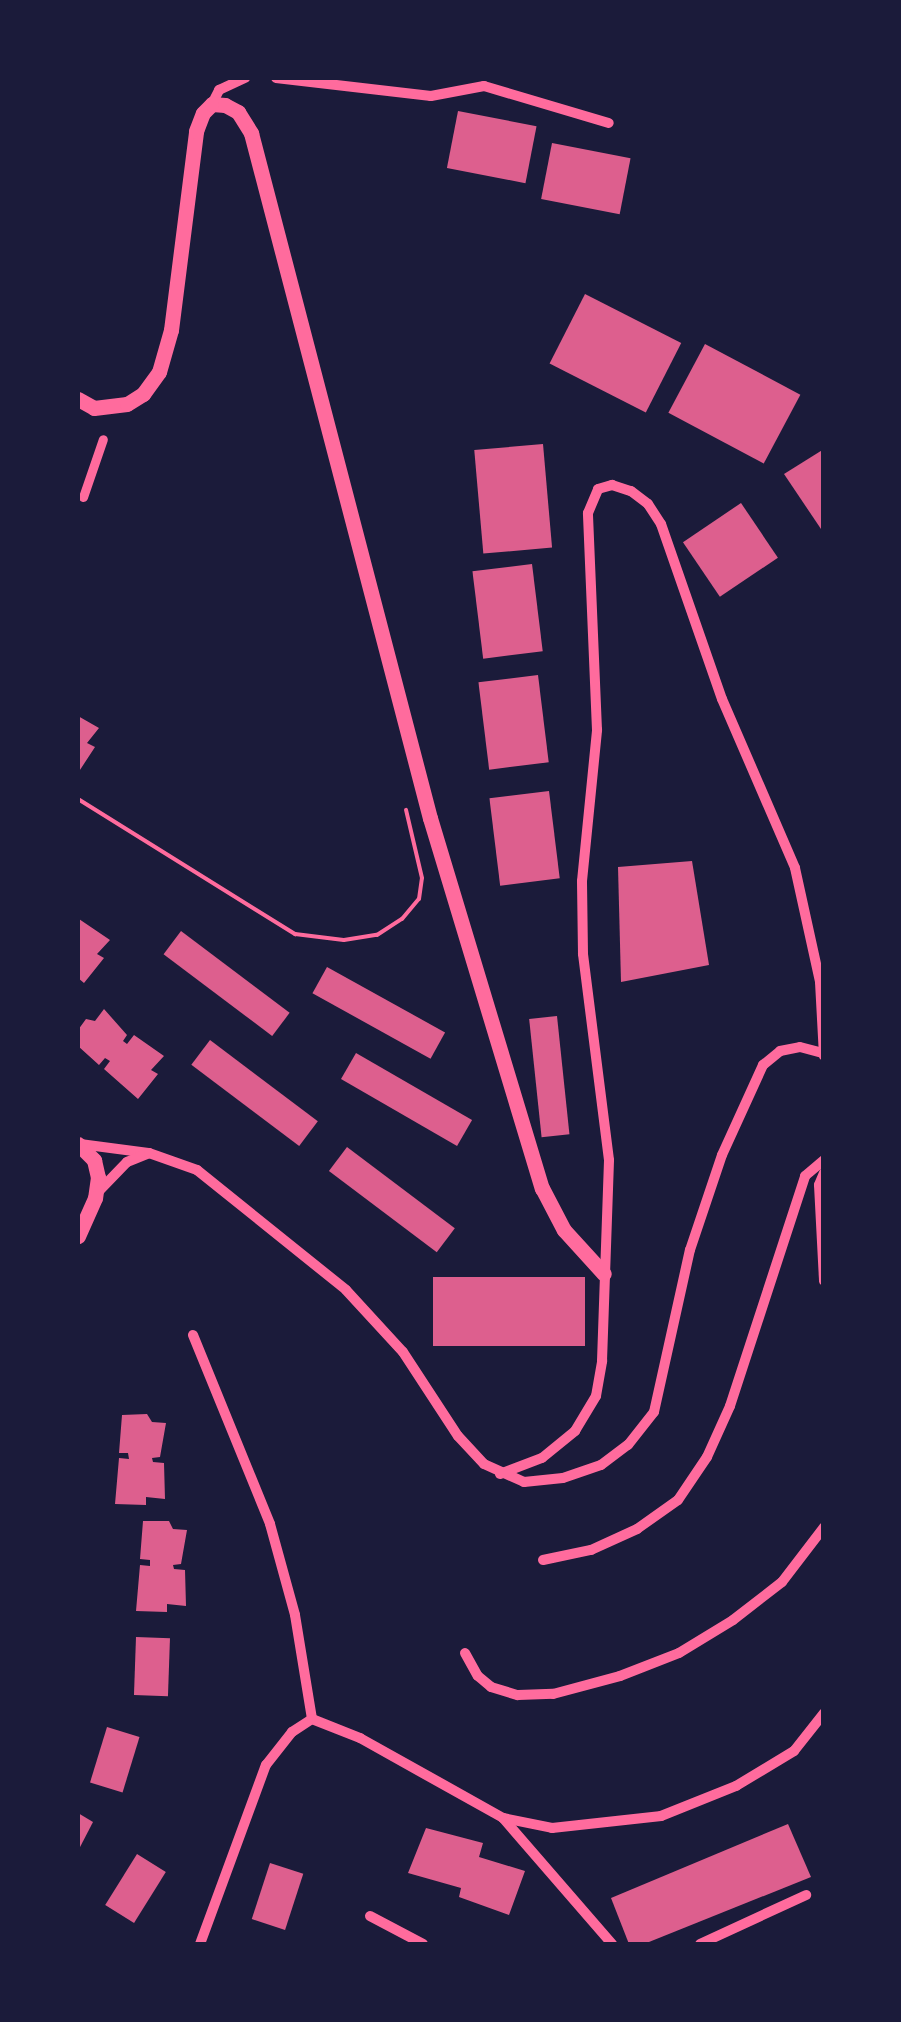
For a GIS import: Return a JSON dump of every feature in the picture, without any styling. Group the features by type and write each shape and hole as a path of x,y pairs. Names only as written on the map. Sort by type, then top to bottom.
{"street":[{"path":"78,399 94,408 127,404 142,394 159,372 176,295 190,157 202,113 220,90 245,78"},
{"path":"276,78 431,96 484,86 609,123"},
{"path":"212,104 238,112 251,133 420,781 542,1188 564,1230 604,1274"},
{"path":"83,496 103,439"},
{"path":"79,1144 149,1154 197,1170 346,1290 403,1352 458,1436 500,1474 524,1482 562,1478 601,1465 628,1446 654,1412 690,1250 722,1155 764,1065 780,1051 800,1046 823,1055 820,982 795,868 722,699 661,524 648,504 631,490 612,485 598,489 588,513 597,730 582,881 583,954 609,1160 610,1237 604,1274 602,1361 596,1396 575,1431 542,1458 500,1474"},
{"path":"79,1144 94,1160 98,1177 94,1198"},
{"path":"78,1236 94,1198 110,1175 149,1154"},
{"path":"543,1560 591,1550 637,1529 678,1500 707,1457 730,1406 805,1176 824,1160"},
{"path":"824,1172 818,1185 824,1281"},
{"path":"193,1334 270,1524 294,1615 312,1719"},
{"path":"465,1653 491,1687 518,1696 552,1694 620,1676 680,1653 733,1620 782,1582 824,1527"},
{"path":"312,1719 360,1738 503,1818 552,1828 661,1816 736,1786 794,1751 824,1713"},
{"path":"200,1944 266,1765 292,1732 312,1719"},
{"path":"503,1818 612,1944"},
{"path":"700,1944 806,1895"},
{"path":"370,1916 423,1944"}],"path":[{"path":"78,799 295,934 344,940 376,935 402,919 419,898 422,878 406,799 420,781"}],"building":[{"path":"458,111 537,126 525,183 447,168"},
{"path":"552,143 631,158 620,214 541,199"},
{"path":"585,294 681,343 646,413 550,363"},
{"path":"705,344 800,395 764,464 668,413"},
{"path":"543,444 552,548 483,554 474,450"},
{"path":"824,449 824,527 821,529 784,474"},
{"path":"741,503 778,558 720,597 683,542"},
{"path":"532,564 543,651 483,659 472,571"},
{"path":"538,675 549,762 489,770 478,682"},
{"path":"78,716 99,728 87,743 95,747 78,773"},
{"path":"549,791 560,878 500,886 489,798"},
{"path":"692,861 709,965 621,982 618,867"},
{"path":"79,919 110,940 97,954 104,958 84,983 78,978"},
{"path":"181,931 290,1013 272,1036 164,954"},
{"path":"327,967 445,1032 431,1059 312,993"},
{"path":"104,1009 127,1035 123,1041 127,1044 134,1035 164,1056 151,1070 158,1074 138,1099 104,1069 110,1061 105,1058 99,1065 78,1046 78,1030 86,1019 95,1021"},
{"path":"557,1016 569,1134 542,1137 529,1019"},
{"path":"210,1040 318,1121 299,1146 191,1065"},
{"path":"356,1053 472,1120 457,1146 341,1079"},
{"path":"347,1147 455,1228 437,1252 329,1171"},
{"path":"433,1277 585,1277 585,1346 433,1346"},
{"path":"147,1414 152,1422 166,1423 160,1457 152,1458 153,1462 164,1463 165,1499 146,1497 146,1505 115,1504 119,1458 129,1459 128,1453 119,1453 122,1415"},
{"path":"143,1521 169,1521 173,1529 187,1530 181,1564 173,1565 174,1569 185,1570 186,1606 167,1604 167,1612 136,1611 140,1565 150,1566 150,1560 140,1559"},
{"path":"136,1637 170,1638 168,1696 134,1695"},
{"path":"107,1727 140,1737 123,1792 90,1782"},
{"path":"78,1813 93,1822 78,1851"},
{"path":"788,1824 811,1877 644,1944 629,1944 611,1898"},
{"path":"426,1828 483,1843 479,1857 525,1871 509,1915 459,1897 461,1888 408,1873"},
{"path":"137,1854 166,1872 134,1923 105,1905"},
{"path":"270,1863 303,1874 285,1930 252,1919"}]}
